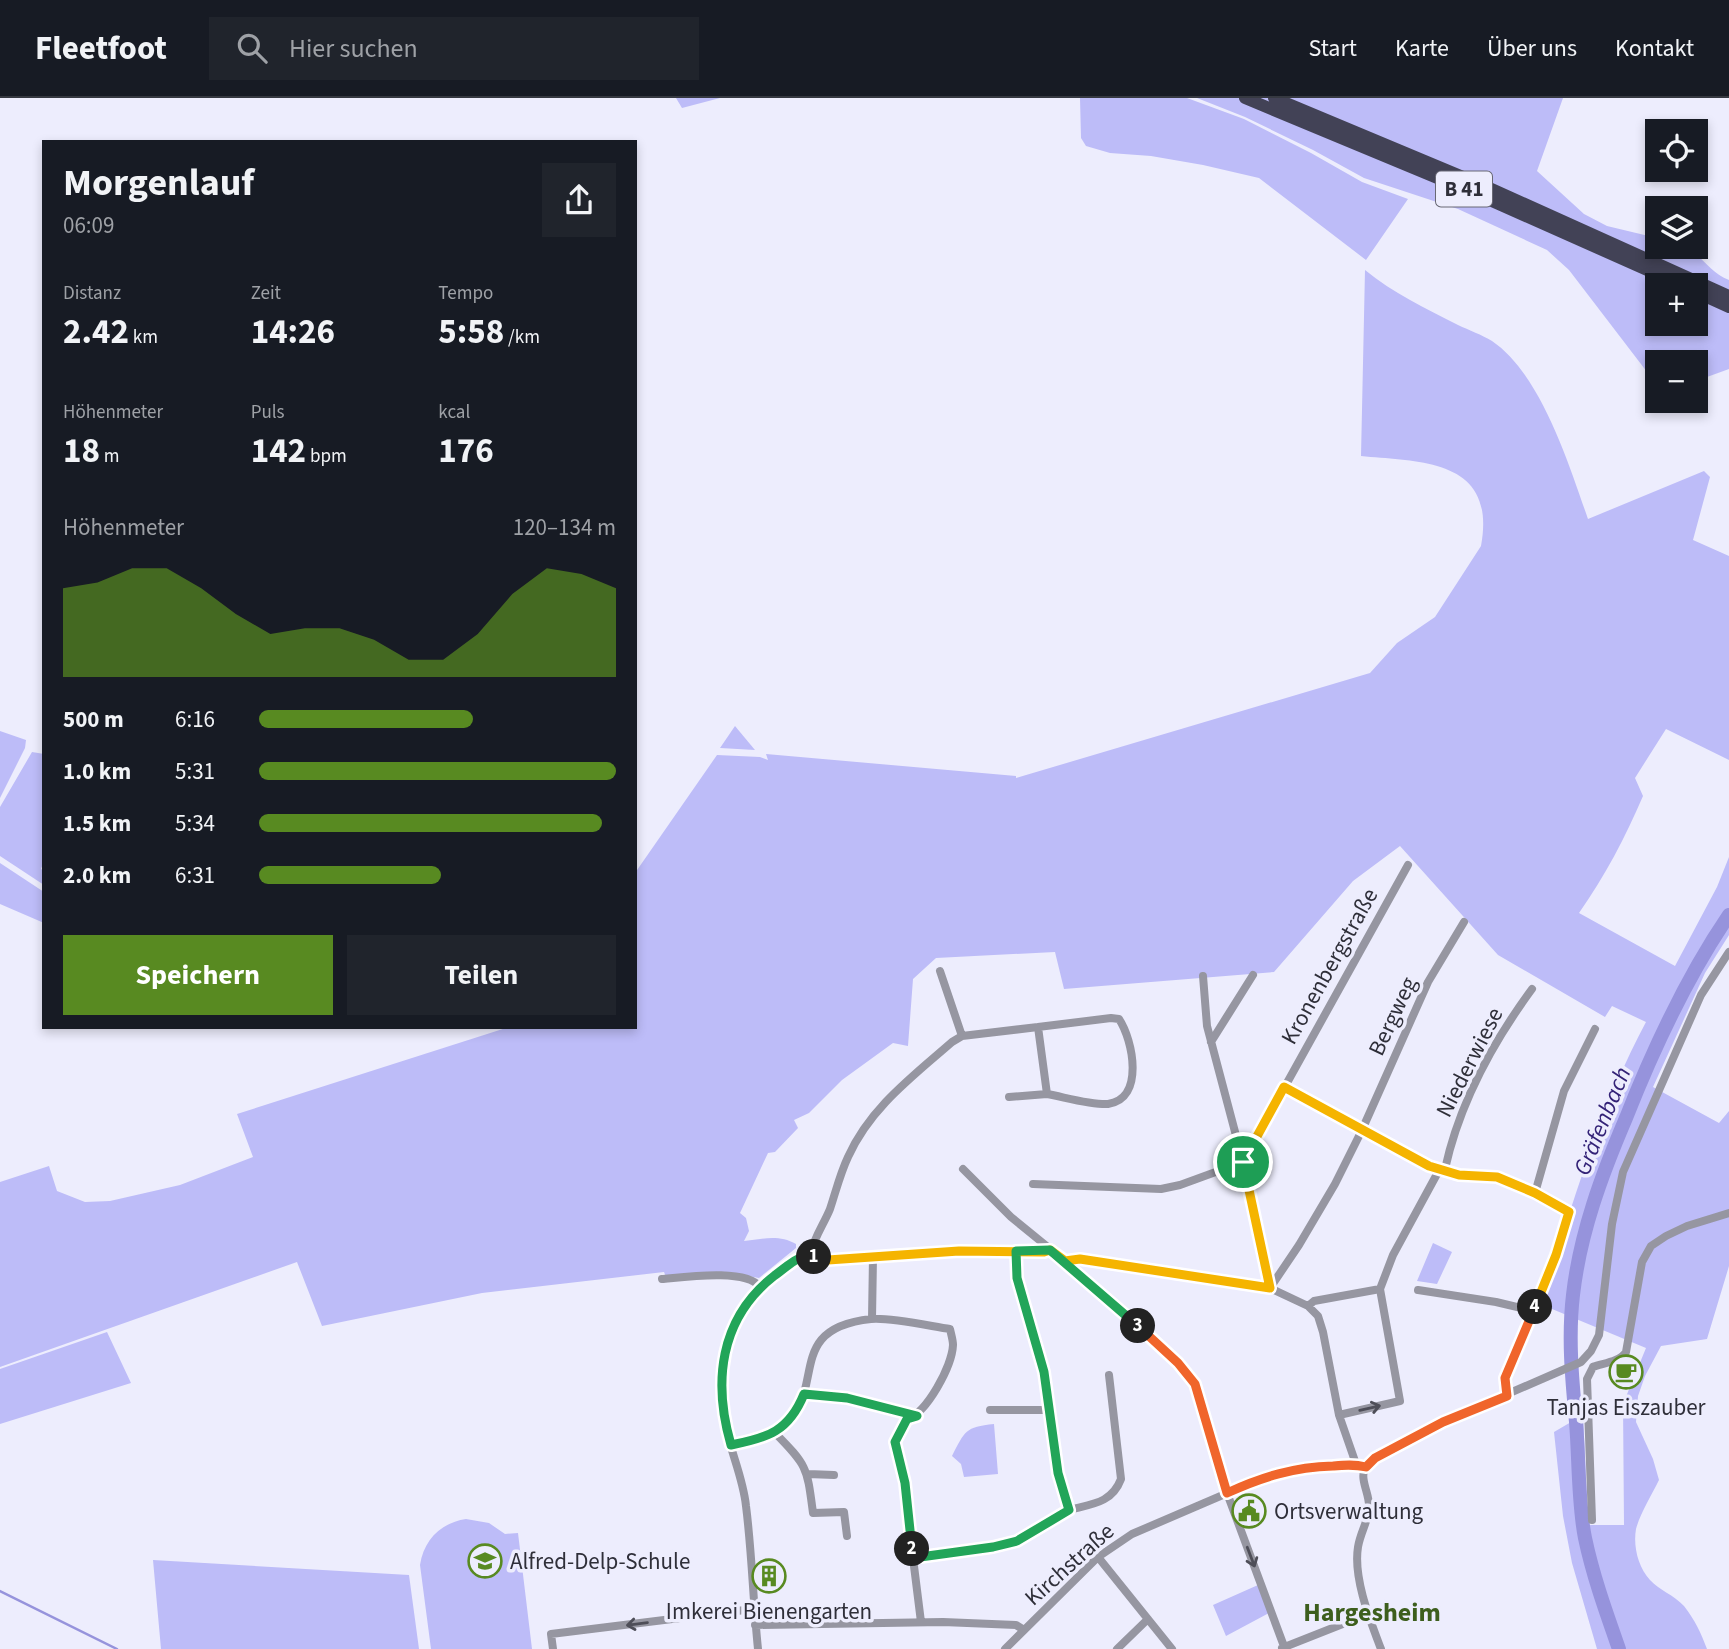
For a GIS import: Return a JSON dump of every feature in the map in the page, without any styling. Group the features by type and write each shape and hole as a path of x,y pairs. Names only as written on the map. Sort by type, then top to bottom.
{"highway":[{"name":"B 41","path":"1245,98 1664,273"},
{"name":"B 41","path":"1274,98 1487,187 1666,273"},
{"name":"B 41","path":"1708,289 1729,296"},
{"path":"1708,297 1729,307"}],"street":[{"name":"Kronenbergstraße","path":"1243,1162 1408,865"},
{"name":"Bergweg","path":"1270,1288 1335,1184 1423,993 1464,922"},
{"path":"1381,1649 1368,1614 1358,1568 1357,1554 1361,1534 1370,1508 1363,1480 1366,1467 1375,1458 1443,1422 1507,1396 1583,1360 1595,1345 1599,1335 1612,1224 1623,1172 1701,995 1729,952"},
{"path":"940,971 962,1036"},
{"path":"1211,1042 1253,975"},
{"path":"1203,976 1207,1026 1243,1162 1270,1288"},
{"name":"Niederwiese","path":"1445,1169 1449,1149 1467,1102 1496,1045 1532,989"},
{"path":"811,1253 825,1222 847,1158 869,1121 891,1096 952,1042 962,1036 1119,1019 1132,1049 1133,1073 1129,1089 1118,1101 1105,1104 1047,1094 1009,1097"},
{"path":"1038,1027 1047,1094"},
{"path":"1535,1193 1564,1091 1595,1029"},
{"path":"1284,1087 1429,1166 1459,1175 1497,1177 1535,1193 1569,1212 1556,1255 1505,1378 1507,1396"},
{"path":"1032,1184 1161,1189 1180,1185 1243,1162"},
{"path":"963,1169 1011,1217 1065,1261 1178,1363 1195,1384 1227,1493 1283,1648 1368,1614"},
{"path":"1339,1415 1400,1401 1380,1289 1393,1255 1437,1174 1445,1169"},
{"path":"1592,1520 1587,1379 1593,1367 1623,1357 1626,1352 1642,1262 1651,1246 1687,1226 1729,1213"},
{"path":"811,1253 820,1260 959,1251 1050,1250"},
{"path":"1016,1251 1017,1278 1044,1372 1058,1473 1069,1510"},
{"path":"758,1649 746,1504 724,1422 724,1352 738,1318 760,1287 797,1258 811,1253"},
{"path":"872,1319 873,1256"},
{"path":"1065,1261 1080,1259 1270,1288 1308,1306 1318,1316 1323,1332 1339,1415 1356,1464"},
{"path":"662,1279 702,1275 744,1277 756,1280 760,1287"},
{"path":"1308,1306 1314,1301 1380,1289"},
{"path":"1418,1290 1534,1311"},
{"path":"731,1445 754,1441 775,1433 788,1422 804,1394 814,1347 822,1335 839,1327 872,1319 950,1329 953,1345 948,1366 932,1395 917,1416 907,1419 895,1442 905,1483 921,1622"},
{"path":"1583,1360 1593,1367"},
{"path":"913,1558 1017,1541 1069,1510 1109,1499 1121,1479 1109,1375"},
{"path":"804,1394 847,1398 917,1416"},
{"path":"990,1410 1050,1410"},
{"path":"775,1433 800,1458 808,1474 813,1513 844,1512 847,1536"},
{"name":"Kirchstraße","path":"1005,1649 1098,1558 1132,1534 1272,1474 1310,1466 1356,1464 1366,1467"},
{"path":"808,1474 834,1475"},
{"path":"1098,1558 1172,1649"},
{"path":"554,1649 551,1634 753,1609"},
{"path":"1117,1649 1148,1619"},
{"path":"755,1625 921,1622 1016,1625 1024,1630"}],"shaded area":[{"path":"676,98 720,98 682,108"},
{"path":"1080,98 1187,98 1244,119 1362,182 1408,199 1366,260 1259,178 1203,165 1151,156 1110,153 1086,146 1081,138"},
{"path":"1197,98 1563,98 1537,171 1584,214 1607,226 1645,235 1645,259 1701,259 1729,280 1729,369 1708,377 1708,350 1645,350 1645,369 1569,270 1547,250 1458,209 1364,178 1245,117"},
{"path":"1365,270 1410,300 1492,341 1509,356 1525,375 1551,422 1588,519 1704,471 1710,477 1693,540 1729,556 1729,760 1666,729 1635,778 1643,796 1629,827 1606,871 1579,913 1675,966 1717,887 1729,857 1729,935 1705,973 1653,1087 1719,1123 1729,1111 1729,1266 1707,1339 1661,1346 1638,1396 1636,1422 1653,1459 1659,1480 1636,1529 1637,1556 1650,1580 1684,1606 1707,1649 1597,1649 1572,1563 1563,1516 1554,1432 1583,1415 1588,1525 1624,1525 1623,1404 1646,1348 1540,1304 1600,1125 1646,1022 1612,1006 1605,1017 1498,955 1400,846 1353,881 1274,972 1064,989 1055,952 936,958 913,979 908,1046 893,1043 842,1080 809,1113 794,1120 798,1128 775,1152 768,1153 740,1213 746,1218 749,1231 744,1241 777,1238 796,1244 796,1248 759,1278 713,1274 666,1277 664,1272 482,1293 322,1326 297,1262 0,1367 0,1182 49,1166 57,1191 85,1202 110,1201 180,1185 253,1157 237,1114 503,1029 637,1029 637,870 717,755 760,757 768,760 766,754 1016,778 1370,673 1397,643 1435,617 1481,546 1483,517 1478,496 1466,481 1450,471 1408,460 1361,456"},
{"path":"735,726 755,750 720,748"},
{"path":"0,731 26,740 25,748 0,798"},
{"path":"32,752 42,754 42,884 0,856 0,807"},
{"path":"0,863 42,891 42,922 0,904"},
{"path":"1433,1243 1452,1252 1437,1284 1417,1281"},
{"path":"107,1332 131,1383 0,1424 0,1369"},
{"path":"994,1424 998,1474 964,1477 961,1464 952,1456 960,1441 971,1429"},
{"path":"466,1519 489,1523 505,1534 518,1533 532,1649 431,1649 420,1565 422,1556 435,1534 448,1524"},
{"path":"153,1560 409,1575 419,1649 161,1649"},
{"path":"1258,1585 1269,1613 1226,1636 1213,1605"}],"waterway":[{"name":"Gräfenbach","path":"1619,1649 1592,1566 1581,1510 1571,1342 1576,1272 1601,1182 1648,1065 1685,988 1729,915"},
{"path":"0,1591 117,1649"}],"place":[{"name":"Tanjas Eiszauber","path":"1626,1372"},
{"name":"Ortsverwaltung","path":"1249,1511"},
{"name":"Alfred-Delp-Schule","path":"485,1561"},
{"name":"Imkerei Bienengarten","path":"769,1576"}],"district":[{"name":"Hargesheim","path":"1372,1612"}],"route":[{"path":"1243,1162 1270,1288 1080,1259 1065,1261 1050,1250 959,1251 820,1260 811,1253 797,1258 760,1287 730,1334 724,1352 722,1377 724,1422 731,1445 754,1441 775,1433 788,1422 804,1394 847,1398 917,1416 907,1419 895,1442 905,1483 913,1558 1017,1541 1069,1510 1058,1473 1044,1372 1017,1278 1016,1251 1050,1250 1178,1363 1195,1384 1227,1493 1272,1474 1310,1466 1356,1464 1366,1467 1375,1458 1443,1422 1507,1396 1505,1378 1556,1255 1569,1212 1508,1180 1459,1175 1429,1166 1284,1087 1243,1162"}]}
